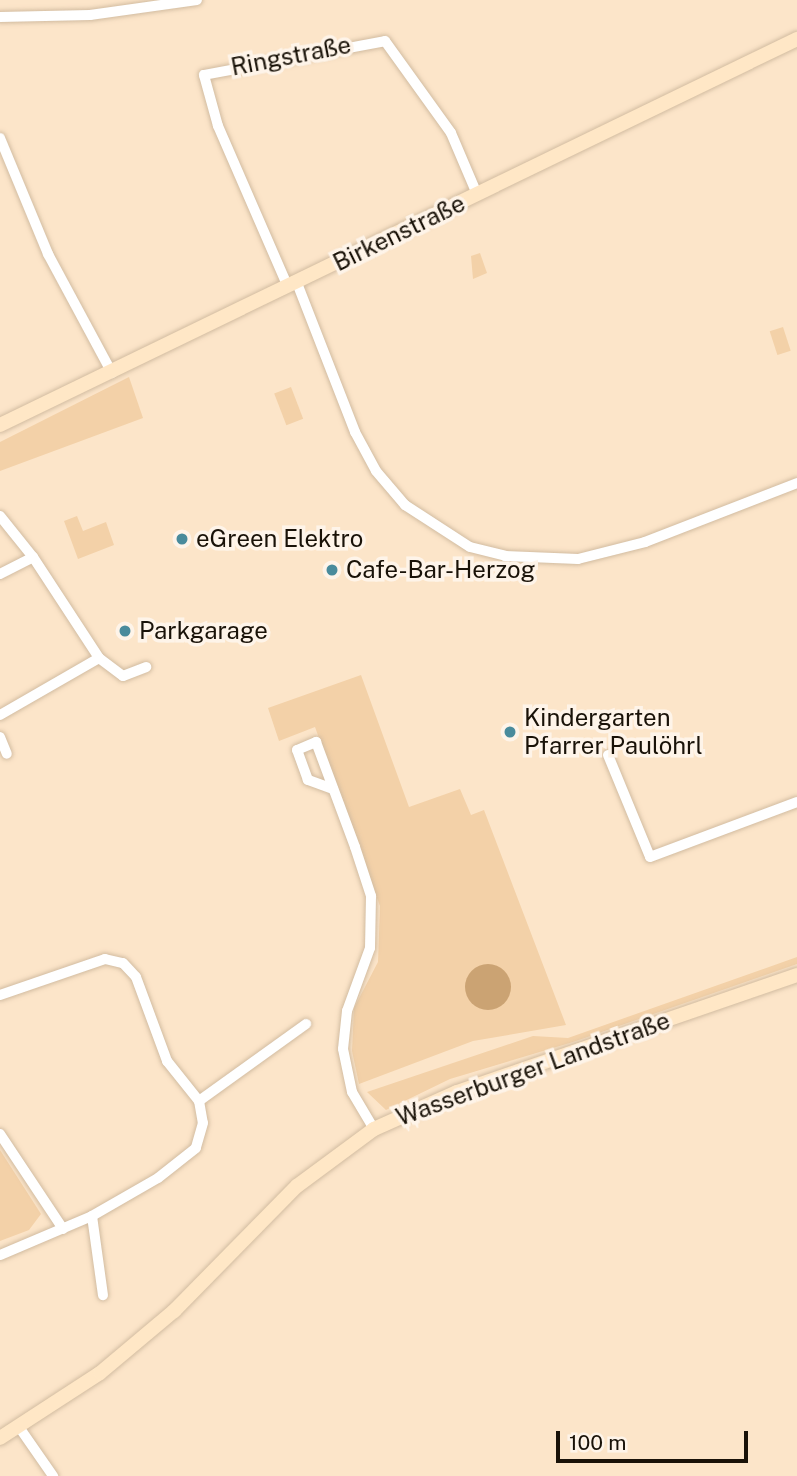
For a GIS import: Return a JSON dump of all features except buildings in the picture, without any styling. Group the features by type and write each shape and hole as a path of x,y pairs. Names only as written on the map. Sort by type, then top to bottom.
{"street":[{"path":"0,18 90,15 197,0"},
{"name":"Birkenstraße","path":"0,425 797,39"},
{"name":"Ringstraße","path":"293,285 218,126 204,75 385,41 451,133 477,194"},
{"path":"0,138 48,254 111,373"},
{"path":"293,285 355,432 376,471 405,505 470,547 505,556 578,559 645,542 797,483"},
{"path":"0,516 33,557 99,658 123,676 146,667"},
{"path":"0,574 33,557"},
{"path":"0,715 99,658"},
{"path":"0,737 7,754"},
{"path":"333,789 309,780 297,750 316,742 333,789 371,896 370,948 347,1011 343,1049 352,1092 374,1129"},
{"path":"608,755 650,857 797,803"},
{"path":"0,995 105,959 124,963 136,977 167,1061 199,1101 203,1123 196,1148 158,1178 92,1216 0,1255"},
{"name":"Wasserburger Landstraße","path":"0,1438 100,1373 174,1311 297,1186 374,1129 457,1092 797,975"},
{"path":"199,1101 306,1024"},
{"path":"0,1134 64,1229"},
{"path":"92,1216 103,1295"},
{"path":"19,1427 53,1476"}],"shaded area":[{"path":"480,253 487,273 473,279 471,256"},
{"path":"783,327 791,351 777,355 770,331"},
{"path":"129,377 143,418 0,471 0,442"},
{"path":"291,387 303,419 286,425 274,393"},
{"path":"77,516 83,531 106,522 114,545 78,559 64,521"},
{"path":"361,675 409,807 460,789 471,815 484,810 566,1025 473,1041 359,1084 352,1051 354,1008 378,962 380,906 315,727 279,741 268,708"},
{"path":"797,957 797,964 573,1042 450,1079 386,1110 367,1092 533,1036 568,1038"},
{"path":"488,964 505,970 511,987 505,1004 488,1010 471,1004 465,987 471,970"},
{"path":"0,1150 41,1214 29,1230 0,1241"}],"place":[{"name":"eGreen Elektro","path":"182,539"},
{"name":"Cafe-Bar-Herzog","path":"332,570"},
{"name":"Parkgarage","path":"125,631"},
{"name":"Kindergarten Pfarrer Paulöhrl","path":"510,732"}]}
